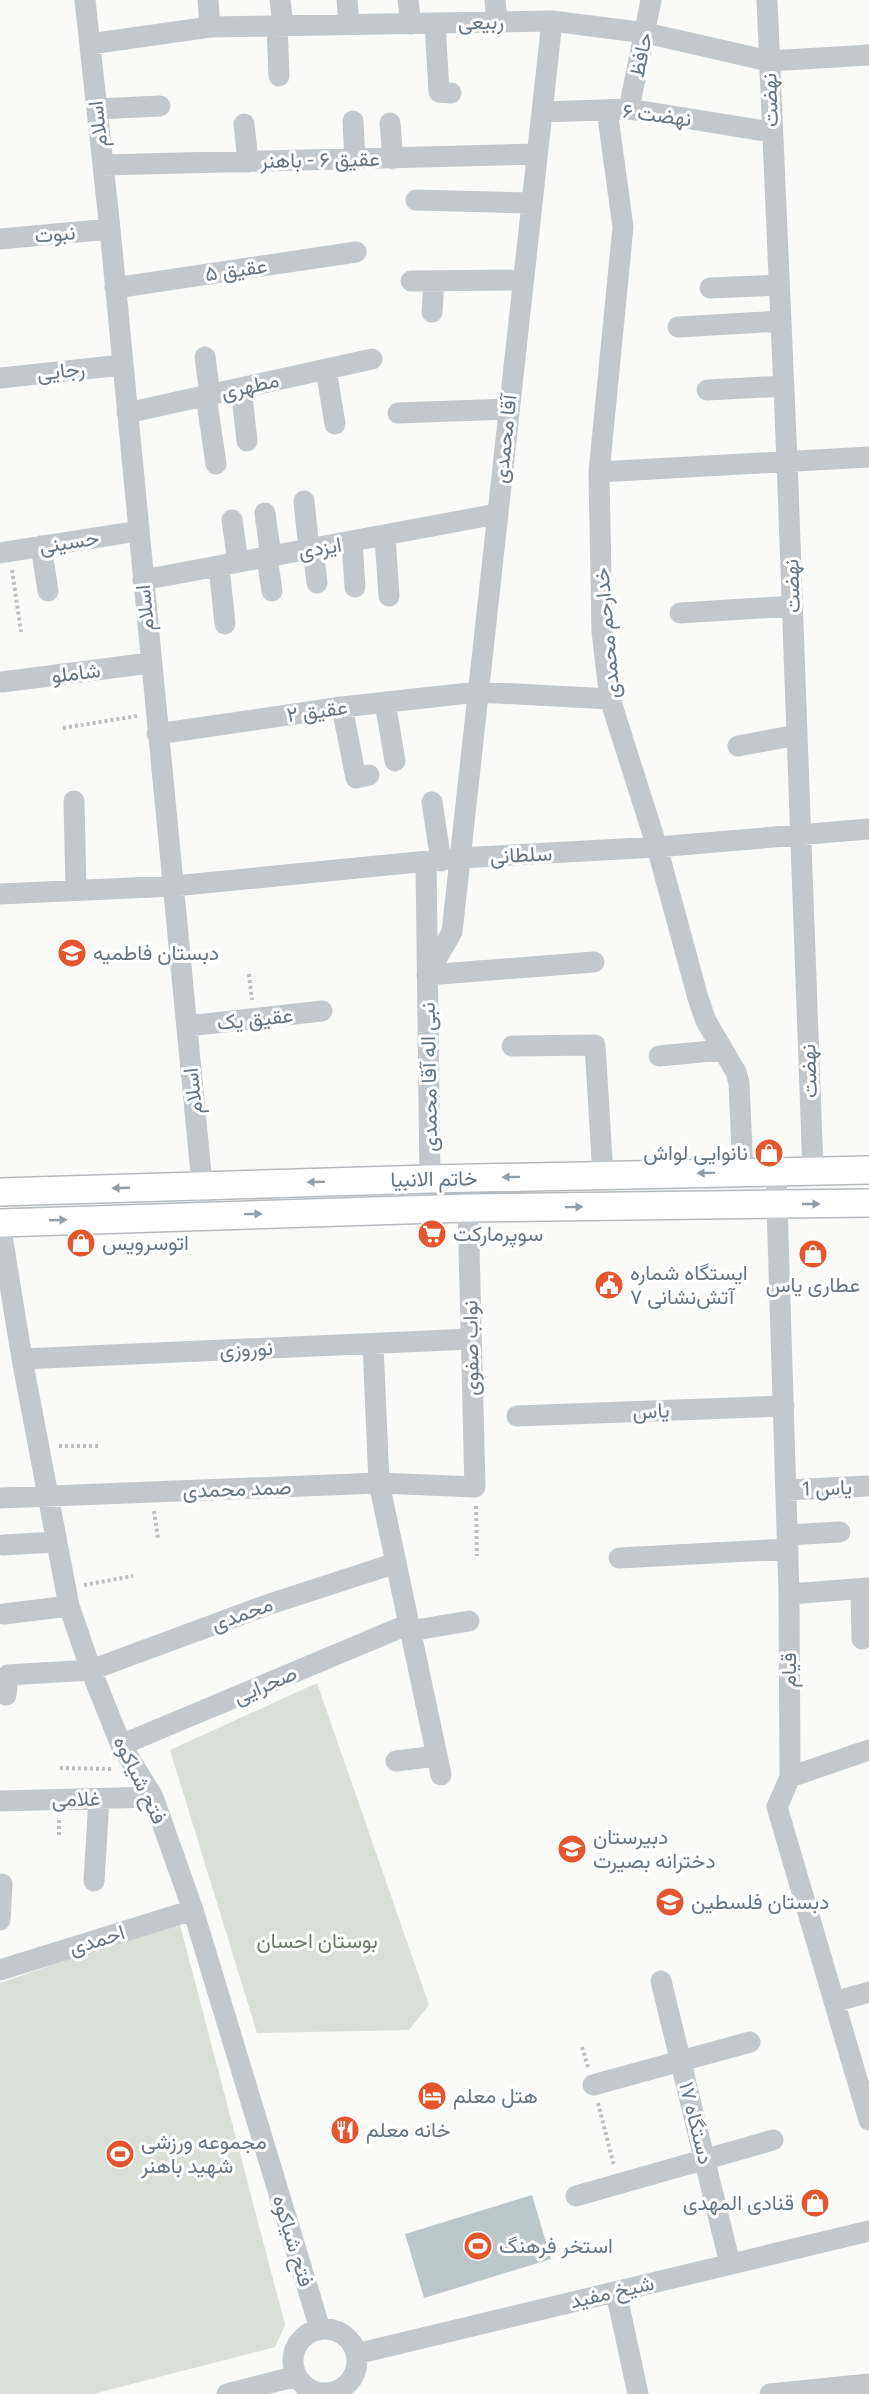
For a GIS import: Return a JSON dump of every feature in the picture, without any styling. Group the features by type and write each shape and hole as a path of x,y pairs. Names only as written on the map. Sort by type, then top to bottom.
{"main road":[{"name":"خاتم الانبیا","path":"0,1192 430,1179 869,1170"},
{"name":"خاتم الانبیا","path":"0,1222 468,1208 869,1203"}],"street":[{"name":"اسلام","path":"85,0 110,229 150,663 205,1215"},
{"path":"208,0 210,27"},
{"path":"279,76 280,0"},
{"path":"347,0 348,25"},
{"path":"408,0 411,24"},
{"path":"495,0 497,22"},
{"name":"حافظ","path":"629,109 651,0"},
{"name":"نهضت","path":"766,0 787,460 813,1172"},
{"name":"ربیعی","path":"90,44 210,27 552,21 646,33 769,62 869,55"},
{"name":"آقا محمدی","path":"442,860 478,692 552,21"},
{"path":"435,23 439,92 451,93"},
{"path":"97,110 160,106"},
{"name":"نهضت ۶","path":"542,112 629,109 771,132"},
{"name":"خدارحم محمدی","path":"607,110 622,227 599,472 602,632 610,699 657,847 698,998 706,1021 736,1071 739,1083 743,1173"},
{"path":"353,121 355,160"},
{"path":"390,123 393,159"},
{"path":"244,124 248,162"},
{"name":"عقیق ۶ - باهنر","path":"103,165 537,154"},
{"path":"416,200 532,203"},
{"name":"نبوت","path":"0,239 110,229"},
{"name":"عقیق ۵","path":"115,288 356,252"},
{"path":"411,281 523,280"},
{"path":"432,312 434,281"},
{"path":"710,288 779,285"},
{"path":"678,327 780,321"},
{"path":"205,357 216,464"},
{"name":"مطهری","path":"127,413 372,359"},
{"name":"رجایی","path":"0,378 122,365"},
{"path":"326,369 335,424"},
{"path":"707,390 784,386"},
{"path":"241,388 247,441"},
{"path":"398,413 509,409"},
{"path":"599,472 869,457"},
{"path":"304,501 316,583"},
{"path":"265,513 272,591"},
{"name":"ایزدی","path":"143,580 497,514"},
{"path":"225,624 232,520"},
{"name":"حسینی","path":"4,552 138,531"},
{"path":"385,536 389,596"},
{"path":"352,542 355,587"},
{"path":"41,546 48,591"},
{"path":"680,613 792,606"},
{"name":"شاملو","path":"2,682 150,663"},
{"name":"عقیق ۲","path":"157,723 342,707 478,692 610,699"},
{"path":"385,702 395,761"},
{"path":"342,707 356,778 369,775"},
{"path":"738,746 797,735"},
{"path":"74,801 76,890"},
{"path":"432,802 442,860"},
{"name":"سلطانی","path":"0,894 174,886 442,860 657,847 869,829"},
{"name":"نبی اله آقا محمدی","path":"430,1179 427,975 442,860"},
{"name":"نبی اله آقا محمدی","path":"427,975 452,932 442,860"},
{"path":"427,975 594,962"},
{"name":"عقیق یک","path":"187,1026 322,1011"},
{"path":"512,1046 595,1045 603,1176"},
{"path":"659,1056 722,1050"},
{"name":"قیام","path":"776,1172 788,1542 790,1777 777,1807 869,2120"},
{"name":"نواب صفوی","path":"468,1208 475,1487"},
{"name":"فتح شیاکوه","path":"0,1222 37,1446 67,1597 91,1670 121,1745 153,1797 193,1910 320,2329"},
{"name":"نوروزی","path":"22,1359 471,1339"},
{"path":"373,1344 379,1483 439,1765 396,1761"},
{"name":"یاس","path":"517,1416 784,1406"},
{"name":"صمد محمدی","path":"0,1498 379,1483 475,1487"},
{"name":"یاس 1","path":"786,1490 868,1486"},
{"path":"619,1558 788,1542 840,1532"},
{"path":"3,1545 56,1542"},
{"name":"محمدی","path":"6,1695 8,1675 91,1670 267,1605 396,1563"},
{"path":"789,1594 865,1588 862,1639"},
{"path":"4,1614 67,1597"},
{"name":"صحرایی","path":"121,1745 410,1627 469,1621"},
{"path":"790,1777 869,1750"},
{"name":"غلامی","path":"0,1801 153,1797"},
{"path":"94,1881 99,1799"},
{"path":"0,1920 2,1884"},
{"name":"احمدی","path":"0,1970 193,1910"},
{"name":"۱۷ دستگاه","path":"661,1981 730,2264"},
{"path":"834,2002 869,1992"},
{"path":"593,2085 750,2042"},
{"path":"576,2196 773,2140"},
{"name":"شیخ مفید","path":"356,2354 869,2231"},
{"path":"616,2292 638,2394"},
{"path":"320,2329 342,2334 349,2340 356,2354 357,2363 351,2380 337,2392 310,2390 297,2376 293,2367 296,2347 310,2332 320,2329"},
{"path":"227,2394 297,2376"},
{"path":"770,2394 869,2384"}],"path":[{"path":"4,552 21,632"},
{"path":"63,728 157,723"},
{"path":"37,1446 99,1446"},
{"path":"475,1487 477,1556"},
{"path":"151,1492 158,1538"},
{"path":"67,1597 133,1576"},
{"path":"60,1768 136,1769"},
{"path":"593,2085 619,2184"}],"green space":[{"name":"بوستان احسان","path":"317,1683 429,2005 409,2030 257,2033 170,1750"},
{"name":"مجموعه ورزشی شهید باهنر","path":"179,1921 285,2325 275,2347 93,2394 0,2394 0,1983"}],"shaded area":[{"name":"استخر فرهنگ","path":"532,2195 551,2259 424,2298 405,2234"}],"place":[{"name":"دبستان فاطمیه","path":"72,953"},
{"name":"نانوایی لواش","path":"769,1153"},
{"name":"سوپرمارکت","path":"432,1234"},
{"name":"اتوسرویس","path":"81,1243"},
{"name":"عطاری یاس","path":"813,1254"},
{"name":"ایستگاه شماره ۷ آتش‌نشانی","path":"609,1285"},
{"name":"دبیرستان دخترانه بصیرت","path":"572,1849"},
{"name":"دبستان فلسطین","path":"670,1902"},
{"name":"هتل معلم","path":"432,2096"},
{"name":"خانه معلم","path":"345,2130"},
{"name":"مجموعه ورزشی شهید باهنر","path":"120,2154"},
{"name":"قنادی المهدی","path":"815,2203"},
{"name":"استخر فرهنگ","path":"478,2246"}]}
